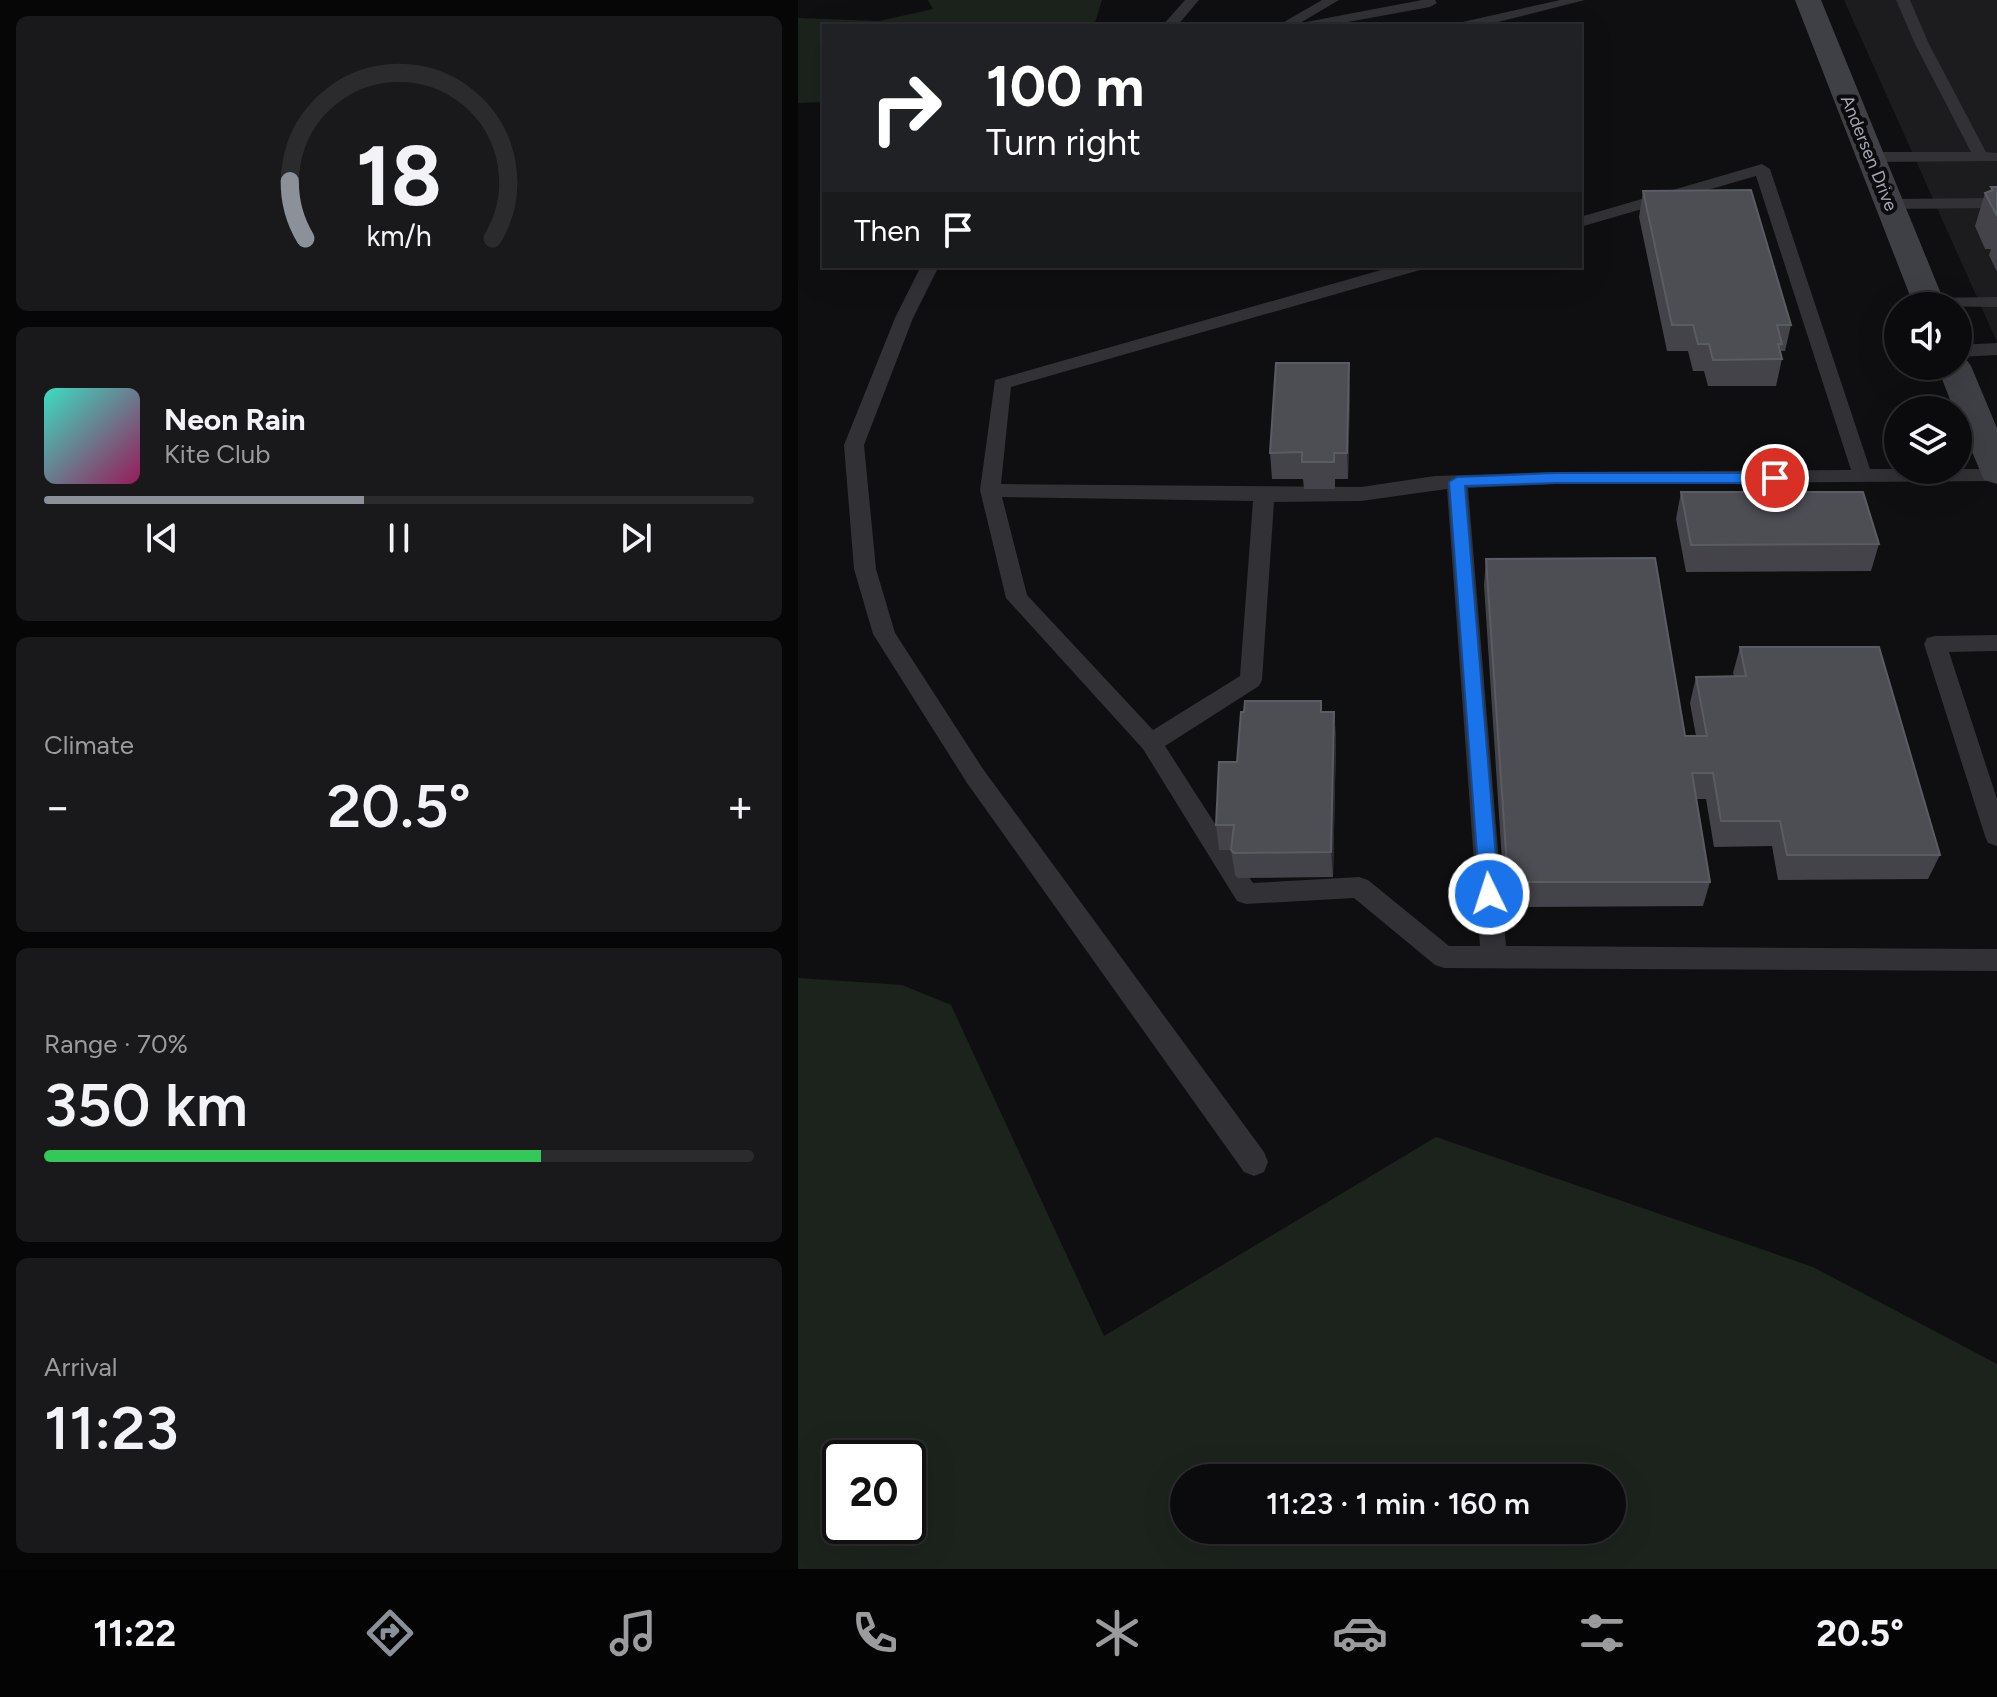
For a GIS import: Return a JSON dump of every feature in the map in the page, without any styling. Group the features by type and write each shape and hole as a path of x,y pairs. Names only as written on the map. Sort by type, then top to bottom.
{"main road":[{"name":"Andersen Drive","path":"1808,0 1925,292"},
{"path":"1960,380 1997,474"}],"lane":[{"path":"1172,24 1192,0"},
{"path":"1288,24 1332,0"},
{"path":"1315,24 1450,0"},
{"path":"1472,24 1578,0"},
{"path":"1903,0 1922,44 1989,157"},
{"path":"1871,157 1989,157"},
{"path":"1582,221 1762,169 1863,477"},
{"path":"1889,204 1997,203"},
{"path":"929,268 904,318 854,445 865,569 884,634 975,776 1254,1162"},
{"path":"1407,268 1002,384 990,490 1017,598 1151,743 1246,894 1359,887 1444,957 1997,960"},
{"path":"1972,303 1997,302"},
{"path":"1972,350 1997,349"},
{"path":"990,490 1361,494 1457,482 1555,478 1997,474"},
{"path":"1457,482 1494,957"},
{"path":"1151,743 1251,680 1264,495"},
{"path":"1997,643 1935,644 1997,836"}],"shaded area":[{"path":"928,0 1102,0 1095,24 822,24 822,102 798,103 798,18 879,21 933,9"},
{"path":"1844,0 1997,0 1997,342"},
{"path":"798,978 902,985 951,1005 1104,1336 1436,1137 1813,1267 1997,1364 1997,1569 798,1569"}],"building":[{"path":"1991,187 1997,187 1997,216 1985,193 1993,190"},
{"path":"1751,190 1791,325 1777,325 1782,359 1713,360 1709,344 1698,344 1693,325 1672,325 1643,191"},
{"path":"1276,363 1349,363 1347,453 1334,453 1334,462 1302,462 1302,452 1270,453"},
{"path":"1681,492 1863,492 1879,544 1691,545"},
{"path":"1655,558 1685,736 1707,736 1696,677 1746,676 1740,647 1879,647 1940,855 1787,855 1780,821 1721,821 1713,773 1692,773 1710,882 1508,882 1486,559"},
{"path":"1245,701 1321,701 1321,712 1334,712 1331,852 1234,853 1231,850 1234,825 1216,825 1219,762 1237,762 1241,712 1244,712"}],"route":[{"path":"1489,894 1457,482 1555,478 1775,478"}]}
